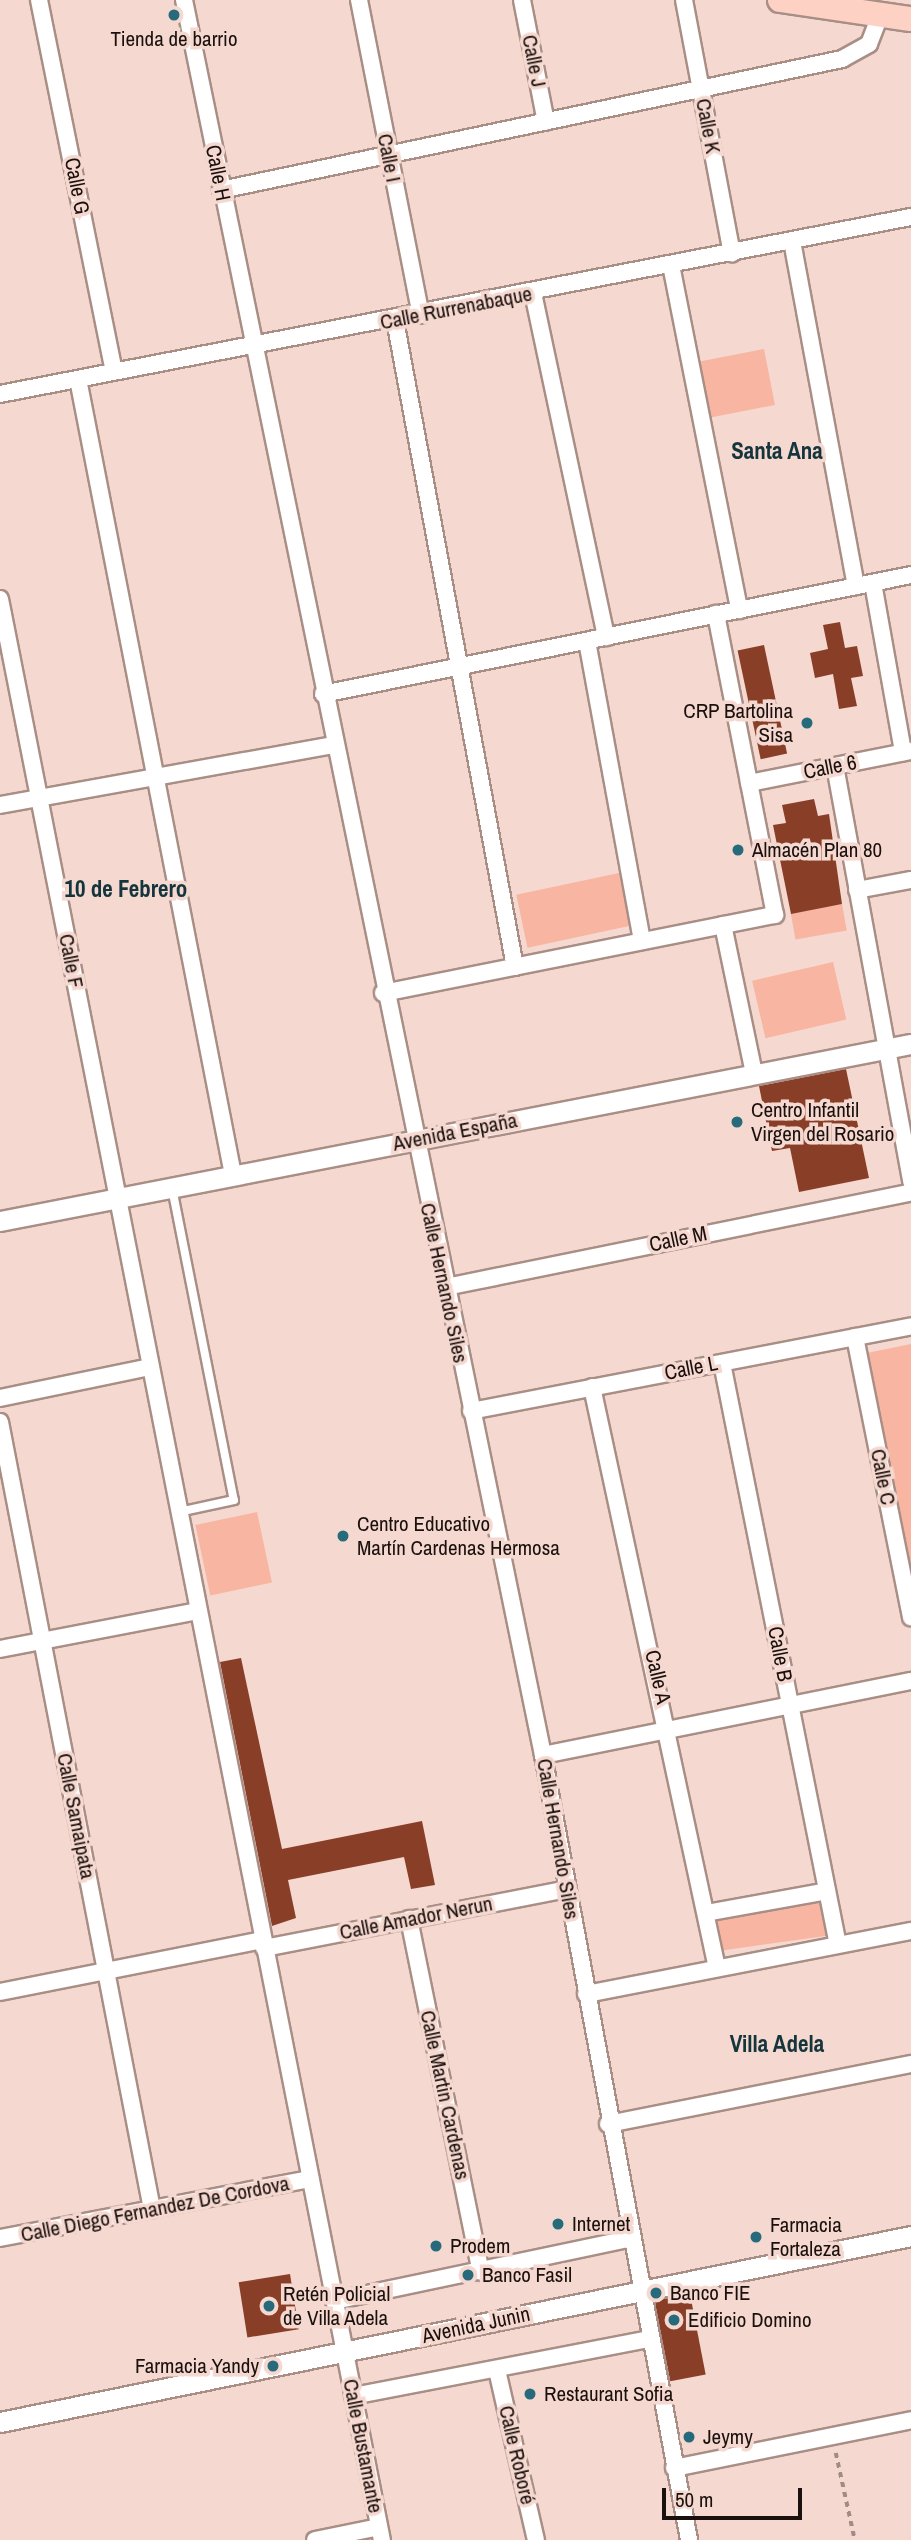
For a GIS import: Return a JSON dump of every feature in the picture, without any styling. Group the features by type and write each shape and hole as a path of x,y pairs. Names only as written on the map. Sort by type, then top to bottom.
{"main road":[{"path":"780,0 911,19"}],"street":[{"name":"Calle G","path":"39,0 114,372"},
{"name":"Calle H","path":"184,0 333,745"},
{"name":"Calle I","path":"359,0 421,315"},
{"name":"Calle J","path":"522,0 545,122"},
{"name":"Calle K","path":"684,0 732,253"},
{"path":"221,190 858,53 876,35 880,15"},
{"name":"Calle Rurrenabaque","path":"0,394 421,315 911,217"},
{"path":"792,241 865,584 907,752"},
{"path":"671,265 740,610"},
{"path":"533,293 606,637"},
{"path":"395,320 514,967"},
{"path":"78,379 233,1175"},
{"path":"323,694 911,575"},
{"name":"Calle F","path":"0,599 198,1611"},
{"path":"383,993 775,915 716,614"},
{"path":"587,640 642,941"},
{"path":"0,805 333,745"},
{"name":"Calle Hernando Siles","path":"333,745 543,1755 638,2290 689,2540"},
{"name":"Calle 6","path":"749,783 907,752"},
{"path":"835,766 911,1182"},
{"path":"857,890 911,880"},
{"path":"723,925 754,1074"},
{"name":"Avenida España","path":"0,1221 911,1044"},
{"name":"Calle M","path":"446,1287 911,1192"},
{"name":"Calle L","path":"471,1411 911,1326"},
{"name":"Calle C","path":"855,1337 911,1617"},
{"name":"Calle B","path":"722,1363 838,1945"},
{"path":"0,1398 150,1367"},
{"name":"Calle A","path":"593,1387 670,1730 717,1969"},
{"name":"Calle Samaipata","path":"0,1422 152,2209"},
{"path":"0,1649 198,1611"},
{"name":"Calle Bustamante","path":"198,1611 380,2534"},
{"path":"543,1755 911,1681"},
{"name":"Calle Amador Nerun","path":"0,1993 106,1971 567,1889"},
{"path":"706,1913 827,1891"},
{"name":"Calle Martin Cardenas","path":"409,1919 481,2272"},
{"path":"586,1994 911,1931"},
{"path":"608,2124 911,2064"},
{"name":"Calle Diego Fernandez De Cordova","path":"0,2238 310,2179"},
{"name":"Avenida Junin","path":"0,2422 911,2236"},
{"path":"334,2301 629,2239"},
{"path":"353,2396 648,2339"},
{"name":"Calle Roboré","path":"497,2370 536,2540"},
{"path":"674,2468 911,2420"},
{"path":"315,2540 380,2534"}],"lane":[{"path":"172,1188 234,1500 179,1512"}],"path":[{"path":"833,2436 855,2540"}],"shaded area":[{"path":"764,349 775,405 696,420 685,364"},
{"path":"619,873 630,926 528,948 516,895"},
{"path":"842,904 847,931 795,940 791,913"},
{"path":"833,962 846,1019 765,1038 752,981"},
{"path":"911,1344 911,1572 867,1353"},
{"path":"257,1512 272,1582 210,1596 195,1525"},
{"path":"822,1899 827,1936 720,1951 715,1914"}],"building":[{"path":"840,622 845,648 857,646 863,676 851,678 857,706 839,709 833,674 815,678 810,653 828,649 823,625"},
{"path":"764,645 787,754 761,759 738,651"},
{"path":"814,799 818,816 829,814 842,904 791,914 773,825 786,823 782,805"},
{"path":"846,1069 869,1178 799,1192 790,1148 772,1151 759,1086"},
{"path":"241,1658 282,1849 422,1821 435,1885 411,1889 404,1857 288,1880 296,1918 272,1926 220,1662"},
{"name":"Retén Policial de Villa Adela","path":"290,2274 299,2329 247,2337 239,2282"},
{"name":"Edificio Domino","path":"690,2294 706,2374 670,2381 655,2301"}],"place":[{"name":"Tienda de barrio","path":"174,15"},
{"name":"CRP Bartolina Sisa","path":"807,723"},
{"name":"Almacén Plan 80","path":"738,850"},
{"name":"Centro Infantil Virgen del Rosario","path":"737,1122"},
{"name":"Centro Educativo Martín Cardenas Hermosa","path":"343,1536"},
{"name":"Internet","path":"558,2224"},
{"name":"Farmacia Fortaleza","path":"756,2237"},
{"name":"Prodem","path":"436,2246"},
{"name":"Banco Fasil","path":"468,2275"},
{"name":"Banco FIE","path":"656,2293"},
{"name":"Retén Policial de Villa Adela","path":"269,2306"},
{"name":"Edificio Domino","path":"674,2320"},
{"name":"Farmacia Yandy","path":"273,2366"},
{"name":"Restaurant Sofia","path":"530,2394"},
{"name":"Jeymy","path":"689,2437"}],"district":[{"name":"Santa Ana","path":"777,451"},
{"name":"10 de Febrero","path":"126,889"},
{"name":"Villa Adela","path":"777,2044"}]}
